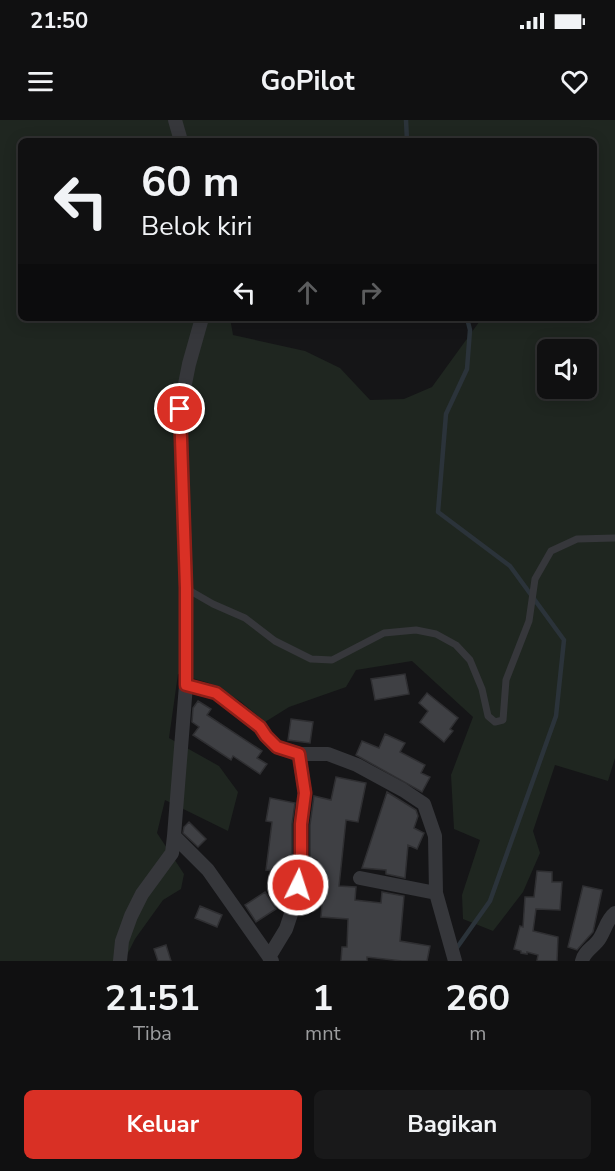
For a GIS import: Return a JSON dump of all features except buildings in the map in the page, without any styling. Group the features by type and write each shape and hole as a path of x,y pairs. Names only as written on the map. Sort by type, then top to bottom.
{"street":[{"path":"175,120 180,138"},
{"path":"120,961 122,941 131,916 142,894 172,853 186,685 186,588 180,409 201,321"},
{"path":"186,685 216,693 260,727 277,747 299,754 328,754 357,765 424,804 435,836 436,893 452,955"},
{"path":"174,836 208,870 270,959 286,929 296,899 301,872 301,824 305,793 299,754"},
{"path":"360,878 436,893"},
{"path":"582,961 584,955 598,940 609,918 615,913"}],"lane":[{"path":"186,588 213,604 245,618 275,641 311,659 332,660 384,633 416,630 436,634 456,645 470,660 482,688 488,716 495,722 503,720 506,680 529,621 535,579 551,551 577,538 615,538"}],"shaded area":[{"path":"0,120 615,120 615,758 608,781 555,765 533,831 540,853 523,892 493,931 463,919 462,895 480,840 454,829 451,775 473,717 412,661 356,670 346,687 289,707 265,722 240,701 209,683 178,674 169,738 219,766 238,792 228,831 165,800 157,833 184,874 181,889 163,900 135,939 124,961 0,961"}],"waterway":[{"path":"406,120 407,138"},
{"path":"456,949 490,901 556,716 564,640 510,566 438,512 446,414 467,369 470,330 468,321"}],"route":[{"path":"180,409 186,588 186,685 216,693 250,718 277,747 299,754 305,793 301,824 301,872 298,885"}]}
